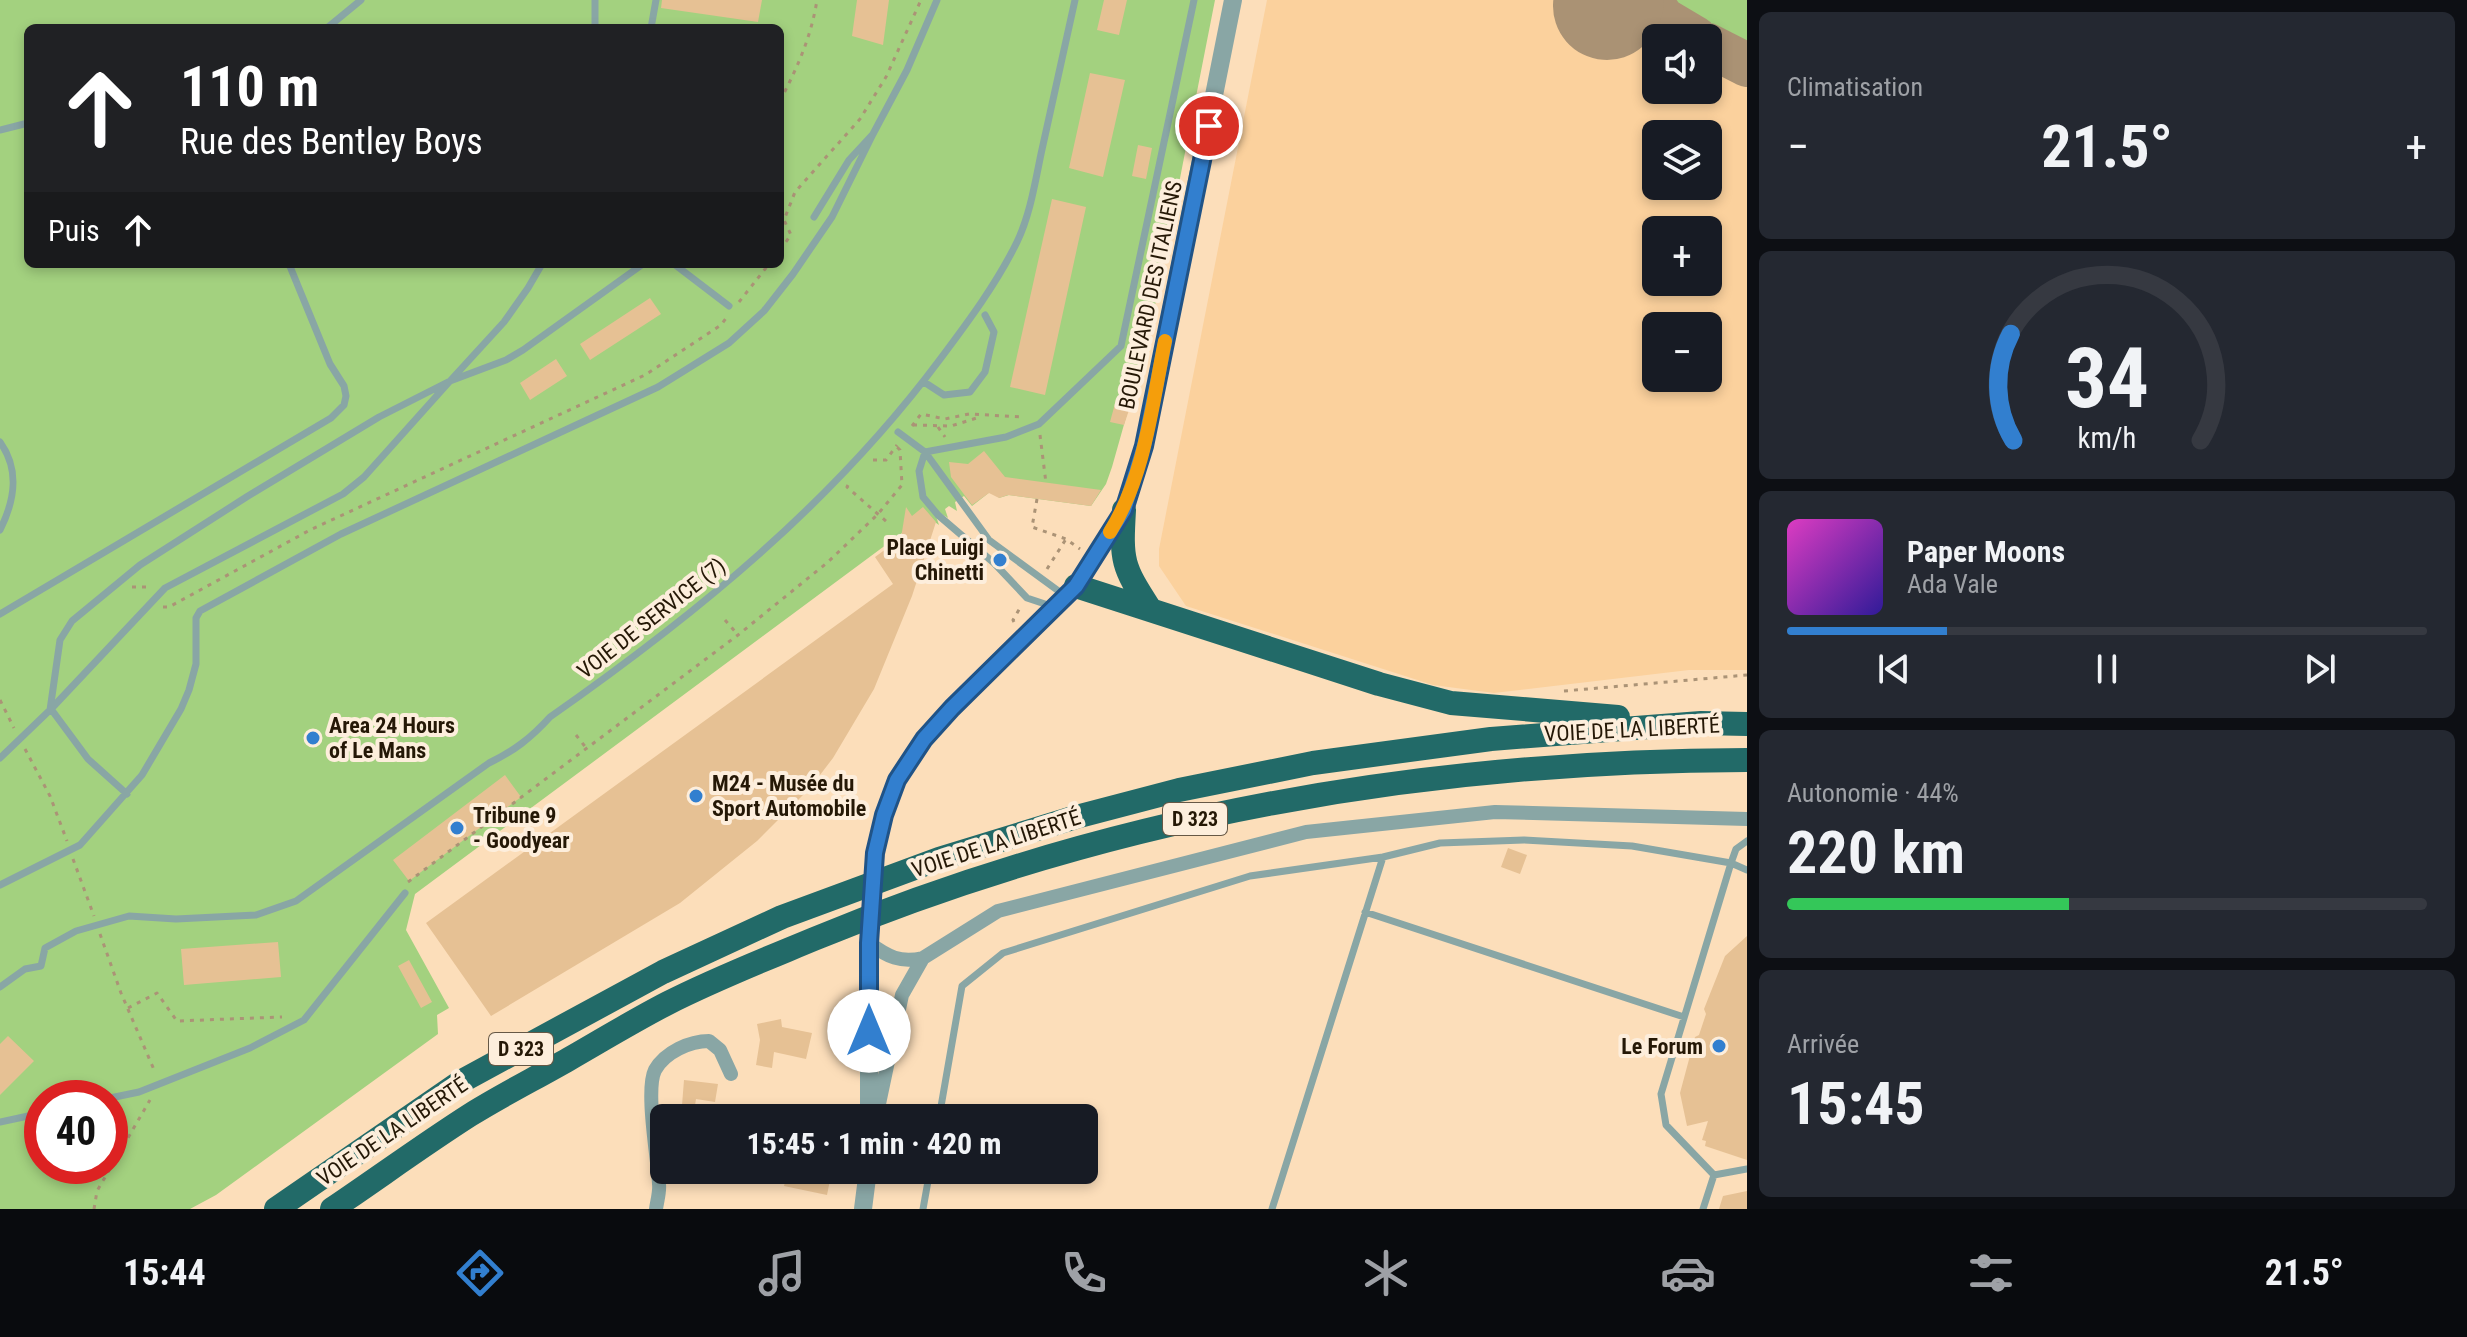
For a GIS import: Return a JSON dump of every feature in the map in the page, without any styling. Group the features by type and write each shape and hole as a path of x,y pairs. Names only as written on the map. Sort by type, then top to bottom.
{"highway":[{"path":"1124,510 1122,549 1127,573 1150,609"},
{"path":"1066,597 1150,609 1379,684 1451,703 1701,723"},
{"name":"VOIE DE LA LIBERTÉ","path":"276,1209 462,1081 663,972 782,917 939,859 1076,817 1179,790 1313,763 1491,739 1701,723 1747,724"},
{"name":"VOIE DE LA LIBERTÉ","path":"332,1209 471,1114 669,1003 867,917 1060,852 1273,802 1374,785 1571,764 1747,760"}],"street":[{"name":"BOULEVARD DES ITALIENS","path":"869,1104 869,943 875,853 884,815 897,780 924,739 1066,597 1124,510 1144,446 1233,0"},
{"path":"869,943 897,960 923,958 998,911 1306,832 1495,812 1747,819"},
{"path":"879,1104 902,995 923,958"},
{"path":"656,1209 660,1188 651,1090 655,1070 675,1051 695,1041 709,1041 720,1050 731,1074"},
{"path":"863,1209 866,1184"}],"lane":[{"path":"332,24 361,0"},
{"path":"595,0 595,24"},
{"path":"652,24 656,0"},
{"path":"0,885 74,850 127,794 162,742 189,690 196,664 196,618 200,611 355,527 658,387 729,343 764,311 832,217 907,70 937,0"},
{"name":"VOIE DE SERVICE (7)","path":"0,987 25,969 41,966 45,948 76,931 106,921 129,916 176,919 256,915 296,901 489,763 515,750 550,717 687,616 814,506 877,439 924,382 968,323 1017,241 1036,178 1075,0"},
{"path":"925,452 1006,437 1039,424 1121,346 1194,0"},
{"path":"0,130 24,124"},
{"path":"814,217 849,160 873,134"},
{"path":"0,614 331,418 344,405 344,386 330,364 291,268"},
{"path":"0,758 51,710 165,588 343,494 364,477 504,322 539,268"},
{"path":"127,794 88,759 51,710 54,671 63,631 72,621 161,551 248,496 379,417 450,381 506,360 637,268"},
{"path":"679,268 729,306"},
{"path":"924,382 944,395 970,392 985,372 994,332 985,315"},
{"path":"898,432 925,452 989,540 1066,597"},
{"path":"0,442 13,466 15,477 0,530"},
{"path":"925,452 919,471 923,497 938,515 994,563 1027,598 1066,597"},
{"path":"941,1104 962,986 1003,953 1250,876 1383,857 1440,843 1524,840 1632,846 1731,863 1747,870"},
{"path":"1714,1175 1666,1125 1661,1094 1731,863 1736,849 1747,841"},
{"path":"1272,1209 1383,857"},
{"path":"128,1094 250,1048 304,1020 405,889"},
{"path":"1365,912 1684,1017"},
{"path":"0,1122 24,1117"},
{"path":"1714,1175 1747,1169"},
{"path":"1703,1209 1714,1175"},
{"path":"923,1209 927,1184"}],"path":[{"path":"784,93 813,29 817,0"},
{"path":"784,245 791,235 784,220 795,192 860,119 886,77 921,0"},
{"path":"143,610 169,607 310,530 645,375 721,325 766,268"},
{"path":"912,425 951,426 983,416 969,414 945,419 921,414 917,420"},
{"path":"405,889 738,635 828,562 878,514 902,485 900,450 894,444"},
{"path":"865,468 874,459 886,460"},
{"path":"856,478 847,487 887,522"},
{"path":"1037,499 1032,527 1066,539 1094,559"},
{"path":"115,586 165,588"},
{"path":"725,620 738,635"},
{"path":"1555,692 1747,675"},
{"path":"576,735 587,749"},
{"path":"30,760 50,796 114,973 160,1084 97,1191 94,1209"},
{"path":"128,1008 157,993 177,1021 286,1017"}],"shaded area":[{"path":"1267,0 1747,0 1747,670 1689,670 1494,693 1433,685 1186,606 1159,566 1159,549"}],"green space":[{"name":"Area 24 Hours of Le Mans","path":"0,0 1215,0 1149,336 1112,467 1106,484 1091,506 1009,495 999,498 995,488 972,506 964,496 955,502 957,511 949,506 945,509 948,518 940,513 936,516 939,525 932,520 903,543 902,533 415,894 406,930 449,1008 437,1015 438,1034 216,1195 190,1209 0,1209"},
{"path":"1670,0 1747,0 1747,50 1722,36 1722,24 1699,24 1675,11"}],"building":[{"path":"662,0 762,0 758,22 661,8"},
{"path":"857,0 889,0 883,45 852,36"},
{"path":"1104,0 1127,0 1119,35 1097,30"},
{"path":"1090,73 1125,80 1103,177 1069,168"},
{"path":"1138,145 1152,148 1146,179 1132,176"},
{"path":"1052,199 1086,207 1045,395 1010,387"},
{"path":"650,298 661,314 590,360 580,344"},
{"path":"556,359 567,376 530,400 520,383"},
{"path":"1116,400 1131,404 1124,425 1110,422"},
{"path":"984,451 1005,477 1101,490 1091,506 1008,495 999,498 989,493 972,505 951,477 949,462 968,464"},
{"name":"M24 - Musée du Sport Automobile","path":"906,507 912,516 923,507 936,522 912,596 874,689 833,758 810,788 757,841 680,903 491,1016 426,923 893,584 875,557 901,538"},
{"name":"Tribune 9 - Goodyear","path":"505,775 521,797 409,881 393,860"},
{"path":"1508,848 1527,855 1520,874 1501,867"},
{"name":"Le Forum","path":"1747,936 1747,1160 1705,1146 1706,1141 1702,1140 1708,1121 1687,1126 1680,1093 1695,1037 1699,1035 1706,1014 1704,1009 1725,956"},
{"path":"278,942 281,977 184,985 181,949"},
{"path":"409,960 432,1002 421,1008 398,966"},
{"path":"781,1019 782,1027 812,1033 806,1059 774,1052 772,1068 756,1065 760,1040 757,1024"},
{"path":"8,1036 34,1061 0,1095 0,1044"},
{"path":"684,1080 718,1084 715,1102 696,1099 695,1104 682,1104"},
{"path":"784,1184 829,1184 827,1195"},
{"path":"1747,1191 1747,1209 1719,1209 1723,1196"}],"taxiway":[{"path":"1650,0 1663,19 1671,24"},
{"path":"1722,52 1747,65"}],"runway":[{"path":"1607,6 1610,0"}],"slow traffic":[{"path":"1110,532 1124,510 1144,446 1165,341"}],"place":[{"name":"Place Luigi Chinetti","path":"1000,560"},
{"name":"Area 24 Hours of Le Mans","path":"313,738"},
{"name":"M24 - Musée du Sport Automobile","path":"696,796"},
{"name":"Tribune 9 - Goodyear","path":"457,828"},
{"name":"Le Forum","path":"1719,1046"}],"route":[{"path":"869,1031 869,943 875,853 897,780 924,739 952,708 1076,586 1124,510 1144,446 1209,126"}]}
